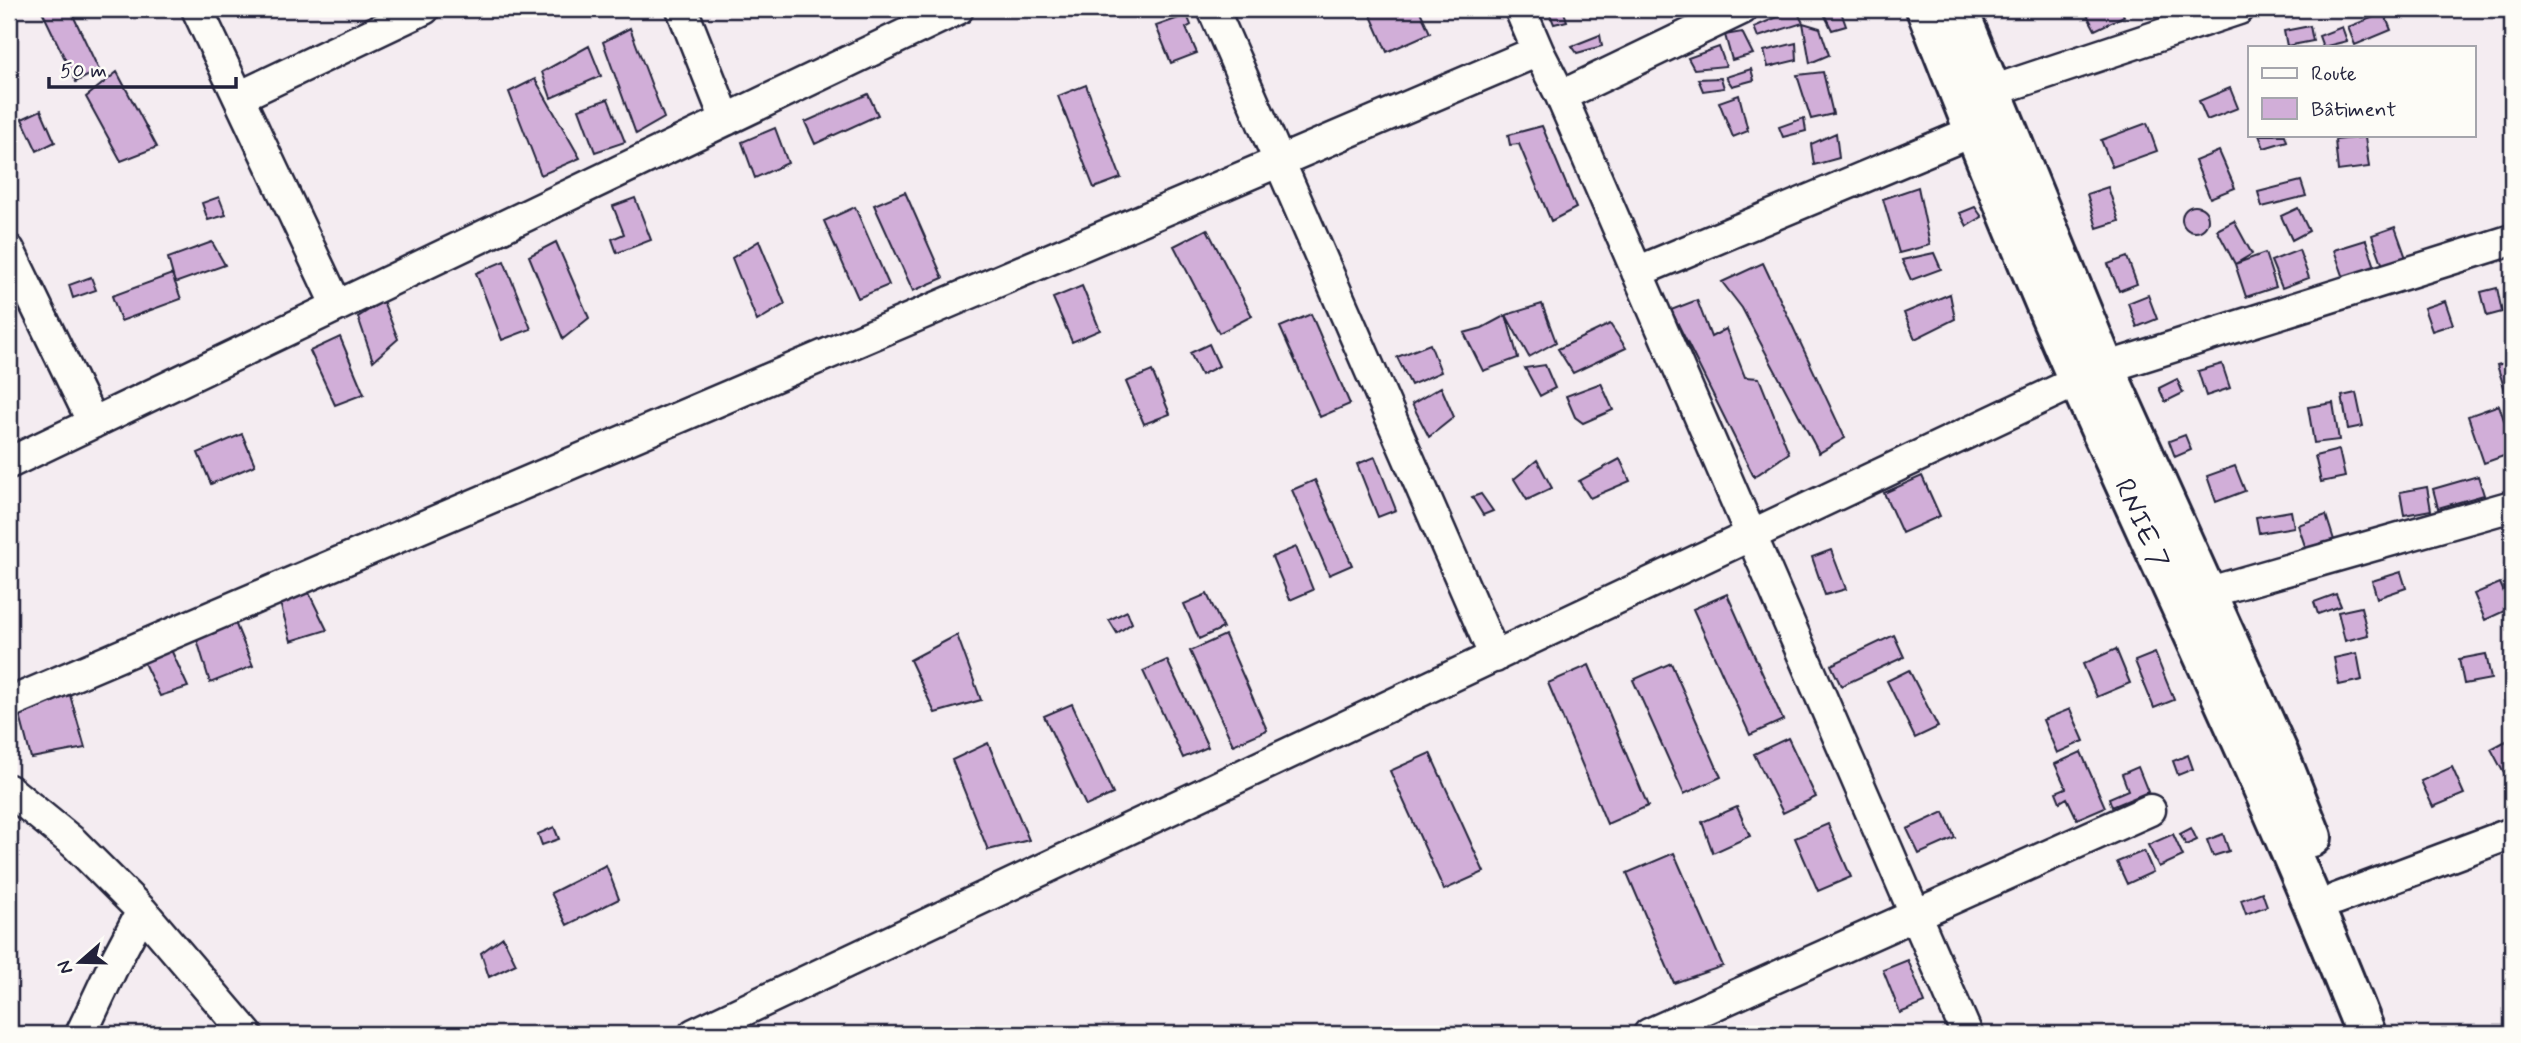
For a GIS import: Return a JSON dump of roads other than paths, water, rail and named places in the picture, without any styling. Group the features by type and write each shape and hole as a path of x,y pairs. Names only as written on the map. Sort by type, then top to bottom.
{"main road":[{"name":"RNIE 7","path":"1926,9 1974,131 2092,375 2206,593 2278,752 2390,1034"},
{"name":"RNIE 7","path":"1958,9 1992,91 2092,375 2367,1034"}],"street":[{"path":"197,9 337,306"},
{"path":"239,97 424,9"},
{"path":"682,9 726,120"},
{"path":"9,463 958,9"},
{"path":"1213,9 1495,657"},
{"path":"1520,9 1561,96 1967,1034"},
{"path":"1561,96 1742,9"},
{"path":"1992,91 2239,9"},
{"path":"9,703 1538,51"},
{"path":"1637,272 1974,131"},
{"path":"694,1034 2092,375 2512,240"},
{"path":"9,250 93,423"},
{"path":"2206,593 2512,506"},
{"path":"9,790 74,843 142,911 247,1034"},
{"path":"1648,1034 2150,810"},
{"path":"2336,899 2512,833"},
{"path":"81,1034 142,911"}]}
